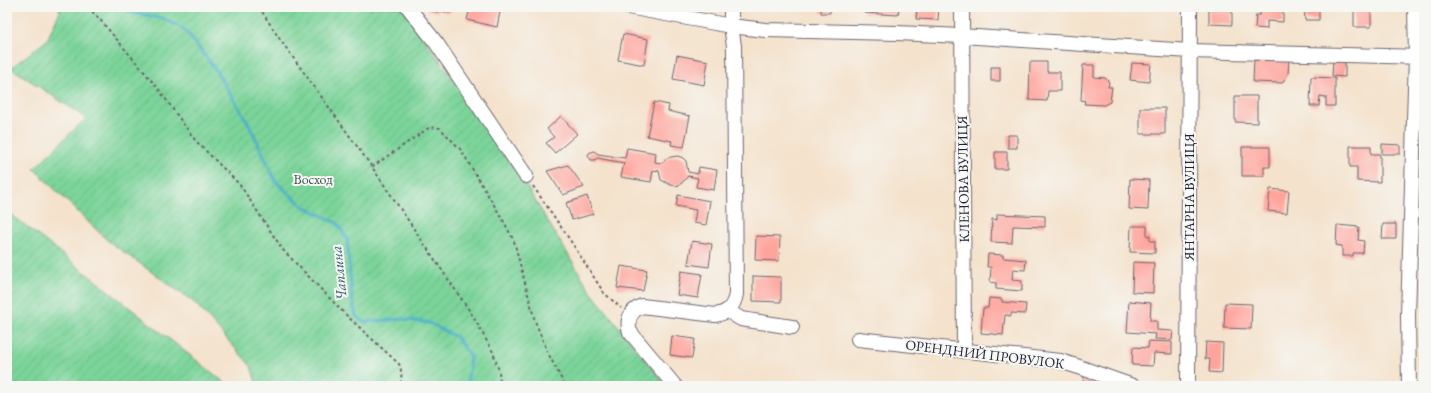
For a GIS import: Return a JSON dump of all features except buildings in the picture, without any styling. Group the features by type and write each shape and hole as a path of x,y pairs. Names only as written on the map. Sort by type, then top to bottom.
{"street":[{"path":"408,7 437,44 526,176"},
{"path":"628,7 731,26 765,30 962,36 1190,51 1420,57"},
{"path":"675,386 630,332 628,321 633,312 642,306 715,315 722,314 728,311 732,306 736,294 734,46 731,26 731,7"},
{"name":"КЛЕНОВА ВУЛИЦЯ","path":"962,7 964,351"},
{"name":"ЯНТАРНА ВУЛИЦЯ","path":"1188,386 1190,7"},
{"path":"1409,386 1408,315 1420,57 1415,7"},
{"path":"728,311 741,319 792,327"},
{"name":"ОРЕНДНИЙ ПРОВУЛОК","path":"858,339 1060,361 1133,386"}],"path":[{"path":"88,7 157,88 195,140 240,186 283,250 345,314 395,359 401,369 402,378 400,386"},
{"path":"259,7 279,38 372,167 473,316 493,352 499,371 499,386"},
{"path":"372,167 430,128 440,128 456,145 503,220 514,242 535,321 547,351 565,386"},
{"path":"526,176 604,293 630,316"}],"green space":[{"name":"Восход","path":"58,7 402,7 511,161 591,292 668,386 257,386 251,366 195,303 107,240 34,169 86,118 11,68 47,40 60,11"},
{"path":"7,211 229,386 7,386"}],"waterway":[{"name":"Чаплина","path":"122,7 130,12 165,19 185,30 213,66 249,124 276,182 303,206 337,223 347,239 352,299 356,316 365,322 402,319 429,323 456,337 470,356 467,383 464,386"}]}
